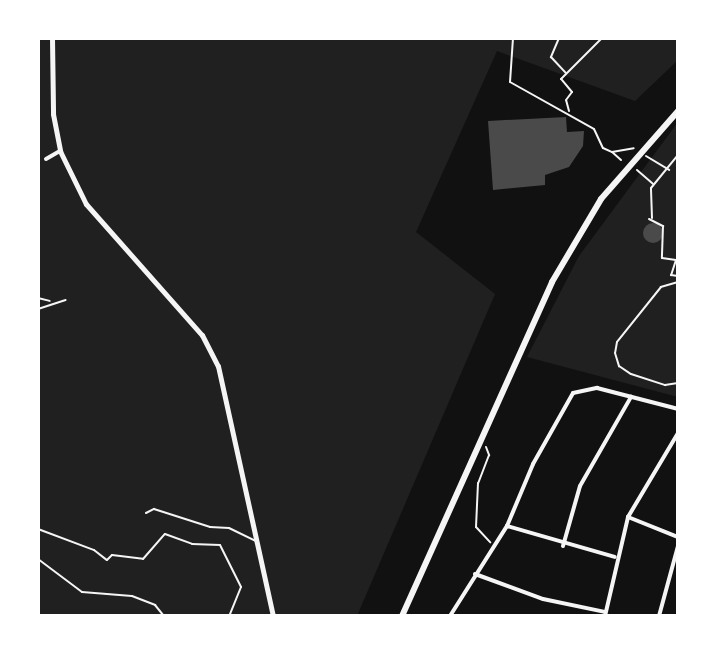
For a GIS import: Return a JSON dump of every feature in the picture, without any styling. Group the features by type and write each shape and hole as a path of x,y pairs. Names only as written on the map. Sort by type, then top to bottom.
{"main road":[{"path":"402,616 552,282 610,187 678,111"}],"street":[{"path":"52,38 53,114 60,151 86,204 212,352 273,616"},
{"path":"46,159 60,151"},
{"path":"450,616 507,526 533,464 573,393 591,387 678,409"},
{"path":"563,546 588,467 631,397"},
{"path":"475,574 543,599 605,614 615,557 628,517 678,433"},
{"path":"628,517 678,537"},
{"path":"507,526 563,546 615,557"},
{"path":"660,616 678,546"},
{"path":"672,563 678,566"}],"lane":[{"path":"146,513 154,509 210,527 229,528 257,542"}],"path":[{"path":"513,38 510,82 569,112 594,129 603,148 621,160"},
{"path":"559,38 551,57 567,73"},
{"path":"569,112 566,100 572,92 560,82 602,38"},
{"path":"612,152 630,145 669,170"},
{"path":"678,155 654,185 650,219 663,226 662,258 676,260 671,275 678,276"},
{"path":"636,169 654,185"},
{"path":"678,282 661,287 617,342 615,353 619,366 631,374 665,385 678,383"},
{"path":"38,298 50,298 50,303"},
{"path":"38,309 66,300"},
{"path":"485,446 489,455 478,483 476,527 494,545"},
{"path":"38,529 107,560 112,555 143,559 165,534 192,544 220,545 241,587 229,616"},
{"path":"38,559 82,592 132,596 155,605 164,616"}],"shaded area":[{"path":"38,38 678,38 678,60 635,101 497,51 416,232 495,294 357,616 38,616"},
{"path":"678,122 678,397 527,357 579,256"}],"building":[{"path":"566,117 567,132 584,131 583,146 569,167 545,175 545,185 493,190 488,121"},
{"path":"653,223 660,226 663,233 660,240 653,243 646,240 643,233 646,226"}]}
